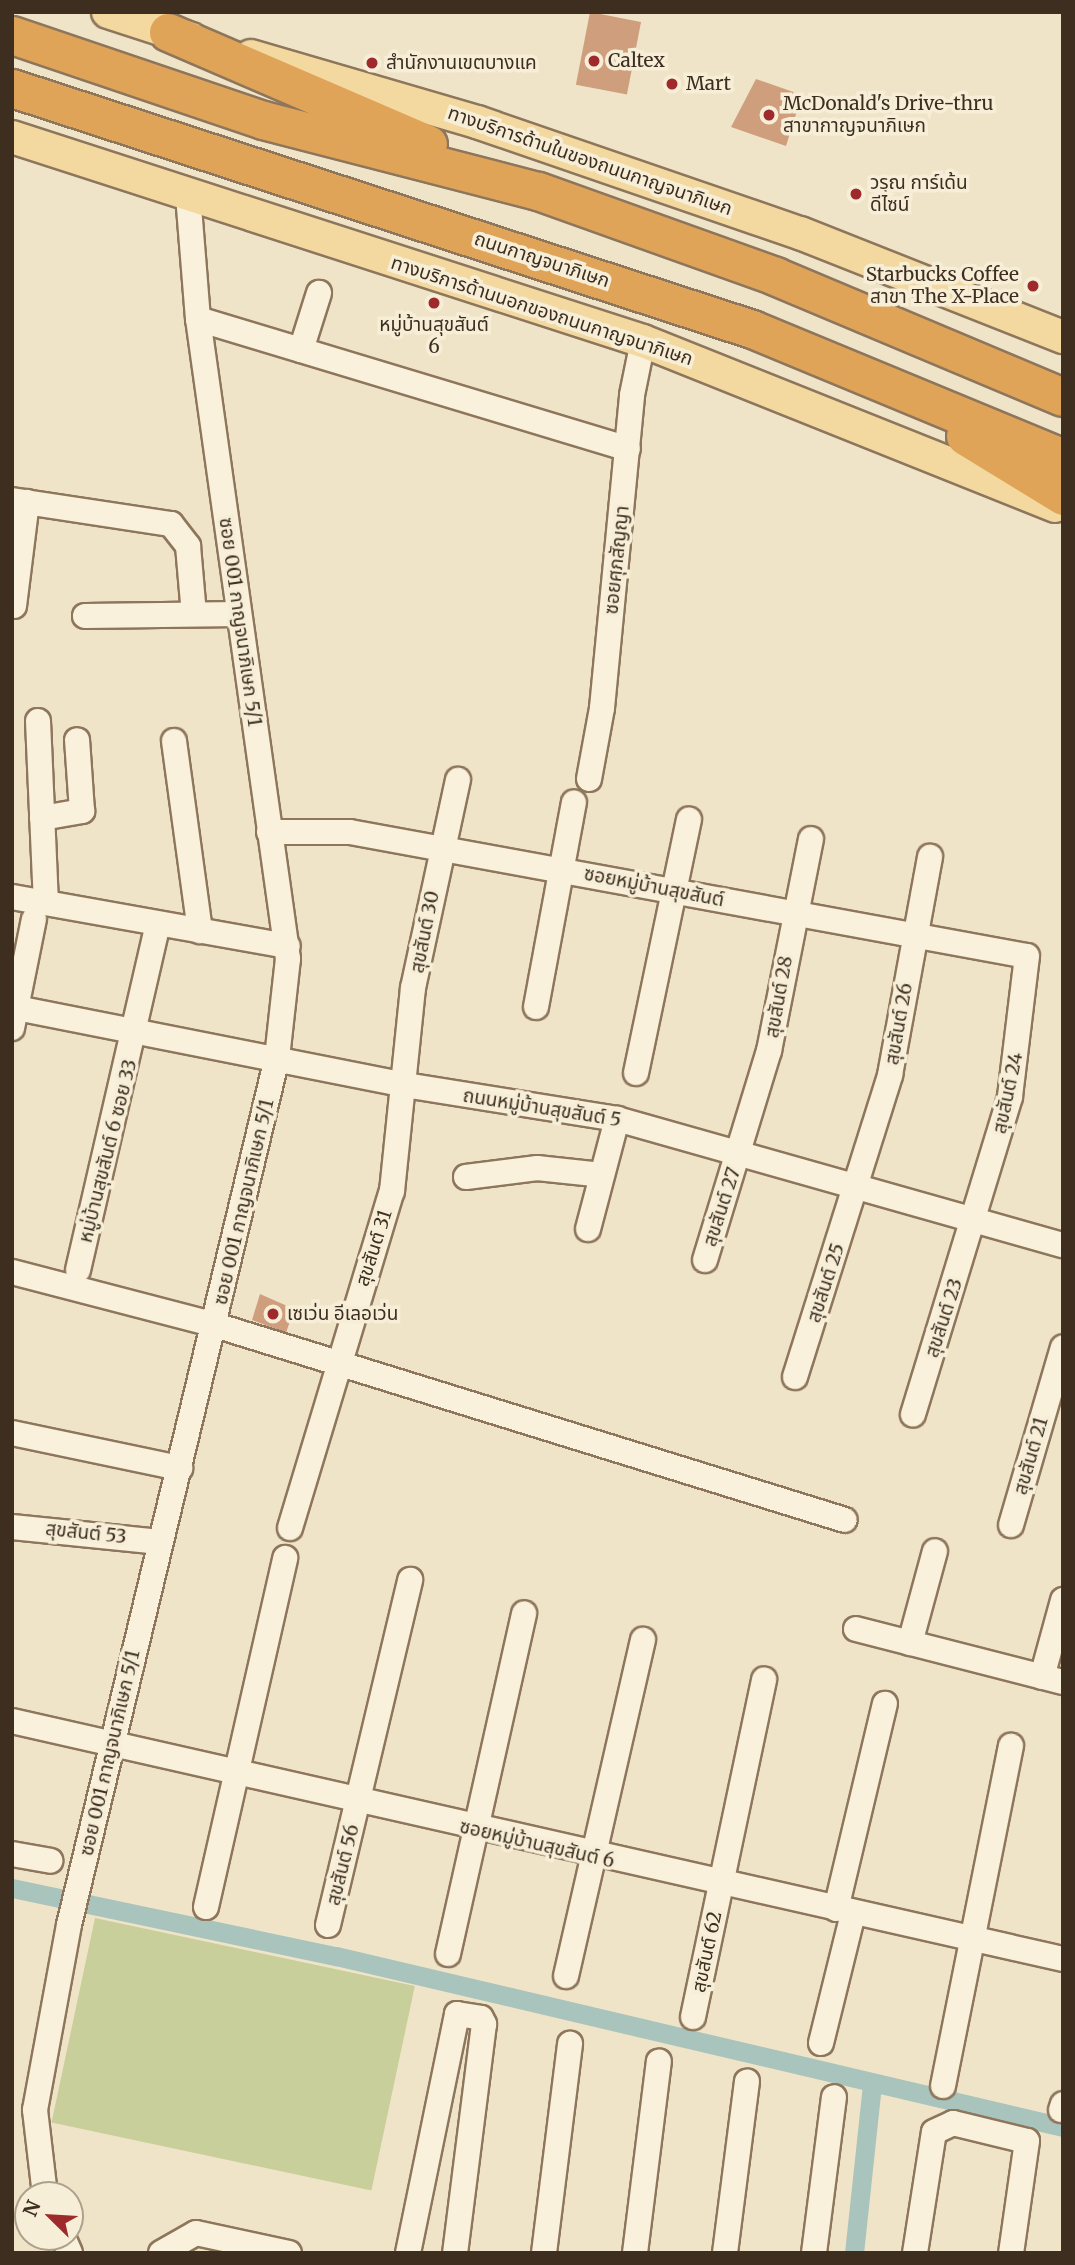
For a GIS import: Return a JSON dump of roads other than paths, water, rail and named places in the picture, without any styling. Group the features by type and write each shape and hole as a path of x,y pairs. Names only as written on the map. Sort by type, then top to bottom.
{"highway":[{"path":"168,32 538,191 775,276 1063,397"},
{"path":"12,35 263,120 538,191"},
{"name":"ถนนกาญจนาภิเษก","path":"12,88 587,274 862,373 1063,458"},
{"path":"862,373 1063,496"}],"main road":[{"name":"ทางบริการด้านในของถนนกาญจนาภิเษก","path":"108,12 168,32 320,72 501,130 813,238 1063,337"},
{"name":"ทางบริการด้านนอกของถนนกาญจนาภิเษก","path":"12,137 643,341 1063,510"},
{"path":"12,145 47,149"}],"street":[{"name":"ซอย 001 กาญจนาภิเษก 5/1","path":"43,2181 35,2109 69,1925 277,1058 288,946 269,832 198,319 188,196"},
{"path":"301,350 318,293"},
{"path":"198,319 628,449"},
{"name":"ซอยศุภสัญญา","path":"589,779 643,341"},
{"path":"14,606 20,501 170,524 188,546 194,614"},
{"path":"85,616 239,614"},
{"path":"14,1014 40,911 43,818 38,721"},
{"path":"43,818 82,811 77,740"},
{"path":"174,741 200,931"},
{"name":"สุขสันต์ 30","path":"405,1085 413,988 441,848 458,780"},
{"path":"536,1007 575,802"},
{"path":"636,1073 689,819"},
{"name":"ซอยหมู่บ้านสุขสันต์","path":"269,832 351,832 914,936 1021,952 1031,964"},
{"name":"สุขสันต์ 28","path":"740,1154 769,1051 794,914 811,839"},
{"name":"สุขสันต์ 26","path":"857,1189 890,1076 930,857"},
{"path":"12,897 40,911 158,924 288,946"},
{"name":"หมู่บ้านสุขสันต์ 6 ซอย 33","path":"78,1270 138,1032 158,924"},
{"name":"สุขสันต์ 24","path":"975,1221 1010,1097 1031,964"},
{"name":"ถนนหมู่บ้านสุขสันต์ 5","path":"14,1014 138,1032 405,1085 617,1119 857,1189 1063,1245"},
{"name":"สุขสันต์ 31","path":"289,1528 392,1191 405,1085"},
{"path":"588,1229 617,1119"},
{"name":"สุขสันต์ 27","path":"705,1260 740,1154"},
{"path":"466,1177 537,1168 602,1175"},
{"name":"สุขสันต์ 25","path":"795,1377 857,1189"},
{"name":"สุขสันต์ 23","path":"913,1415 975,1221"},
{"path":"12,1272 215,1325 337,1365 845,1520"},
{"name":"สุขสันต์ 21","path":"1011,1525 1063,1347"},
{"path":"12,1433 180,1468"},
{"name":"สุขสันต์ 53","path":"12,1527 160,1542"},
{"path":"910,1643 935,1551"},
{"path":"206,1907 285,1558"},
{"name":"สุขสันต์ 56","path":"328,1925 410,1580"},
{"path":"856,1629 1052,1679 1063,1600"},
{"path":"448,1954 524,1613"},
{"path":"566,1976 643,1640"},
{"name":"สุขสันต์ 62","path":"693,2017 764,1679"},
{"path":"821,2043 885,1704"},
{"name":"ซอยหมู่บ้านสุขสันต์ 6","path":"12,1721 113,1744 236,1777 721,1886 1063,1959"},
{"path":"943,2086 970,1938 1011,1746"},
{"path":"12,1854 50,1861"},
{"path":"408,2253 457,2014 481,2018 484,2024 454,2253"},
{"path":"544,2253 570,2044"},
{"path":"635,2253 659,2061"},
{"path":"725,2253 747,2081"},
{"path":"814,2253 834,2098"},
{"path":"915,2253 934,2132 953,2123 1027,2141 1011,2253"},
{"path":"160,2253 196,2233 279,2252"}],"waterway":[{"path":"12,1888 336,1956 1063,2127"},
{"path":"854,2253 872,2085"}],"place":[{"name":"Caltex","path":"594,61"},
{"name":"สำนักงานเขตบางแค","path":"372,63"},
{"name":"Mart","path":"672,84"},
{"name":"McDonald's Drive-thru สาขากาญจนาภิเษก","path":"769,115"},
{"name":"วรุณ การ์เด้น ดีไซน์","path":"856,194"},
{"name":"Starbucks Coffee สาขา The X-Place","path":"1033,286"},
{"name":"หมู่บ้านสุขสันต์ 6","path":"434,303"},
{"name":"เซเว่น อีเลอเว่น","path":"273,1314"}]}
